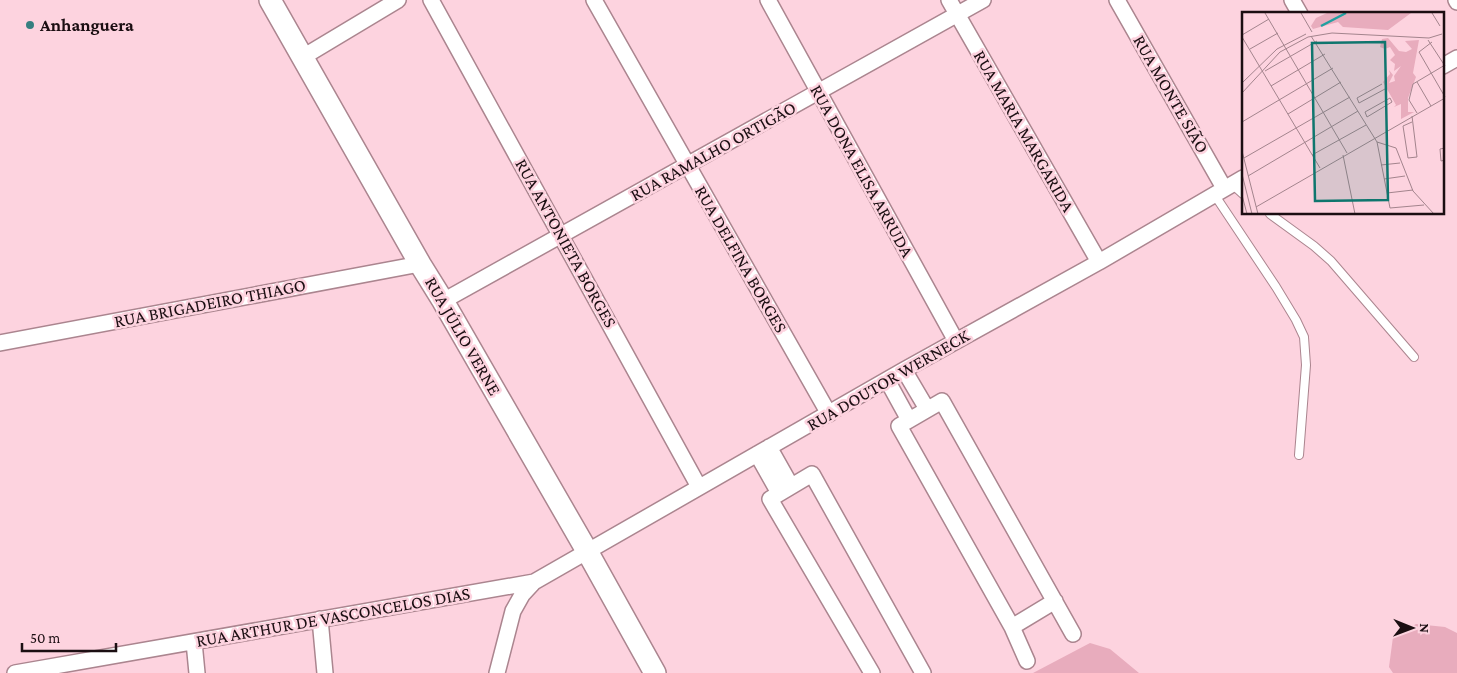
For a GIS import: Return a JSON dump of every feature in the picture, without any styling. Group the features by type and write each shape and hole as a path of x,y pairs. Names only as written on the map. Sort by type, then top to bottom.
{"street":[{"name":"RUA JÚLIO VERNE","path":"270,0 420,264 444,301 655,673"},
{"path":"303,57 398,0"},
{"name":"RUA ANTONIETA BORGES","path":"431,0 699,487"},
{"name":"RUA DELFINA BORGES","path":"594,0 828,414"},
{"name":"RUA DONA ELISA ARRUDA","path":"768,0 956,341"},
{"name":"RUA MARIA MARGARIDA","path":"949,0 1099,262"},
{"name":"RUA RAMALHO ORTIGÃO","path":"444,301 983,0"},
{"name":"RUA MONTE SIÃO","path":"1117,0 1231,188"},
{"path":"1292,0 1299,12"},
{"path":"1444,65 1457,58"},
{"name":"RUA DOUTOR WERNECK","path":"534,582 904,370 1231,188"},
{"name":"RUA BRIGADEIRO THIAGO","path":"0,343 420,264"},
{"path":"904,370 927,409"},
{"path":"887,380 909,420"},
{"path":"1027,661 1012,627 900,426 927,409 942,401 1073,634"},
{"path":"763,451 785,489"},
{"path":"872,673 770,499 812,474 923,673"},
{"path":"497,673 512,610 534,582"},
{"name":"RUA ARTHUR DE VASCONCELOS DIAS","path":"15,673 66,669 194,642 534,582"},
{"path":"1012,627 1055,602"},
{"path":"320,619 325,673"},
{"path":"194,642 197,673"}],"lane":[{"path":"1231,188 1242,212"},
{"path":"1243,215 1276,287 1296,320 1304,338 1306,365 1299,455"},
{"path":"1271,215 1314,246 1330,261 1414,357"}],"shaded area":[{"path":"1416,624 1445,627 1457,633 1457,673 1393,673 1389,667 1393,637"},
{"path":"1090,643 1110,649 1139,673 1033,673"}],"place":[{"name":"Anhanguera","path":"30,25"}]}
